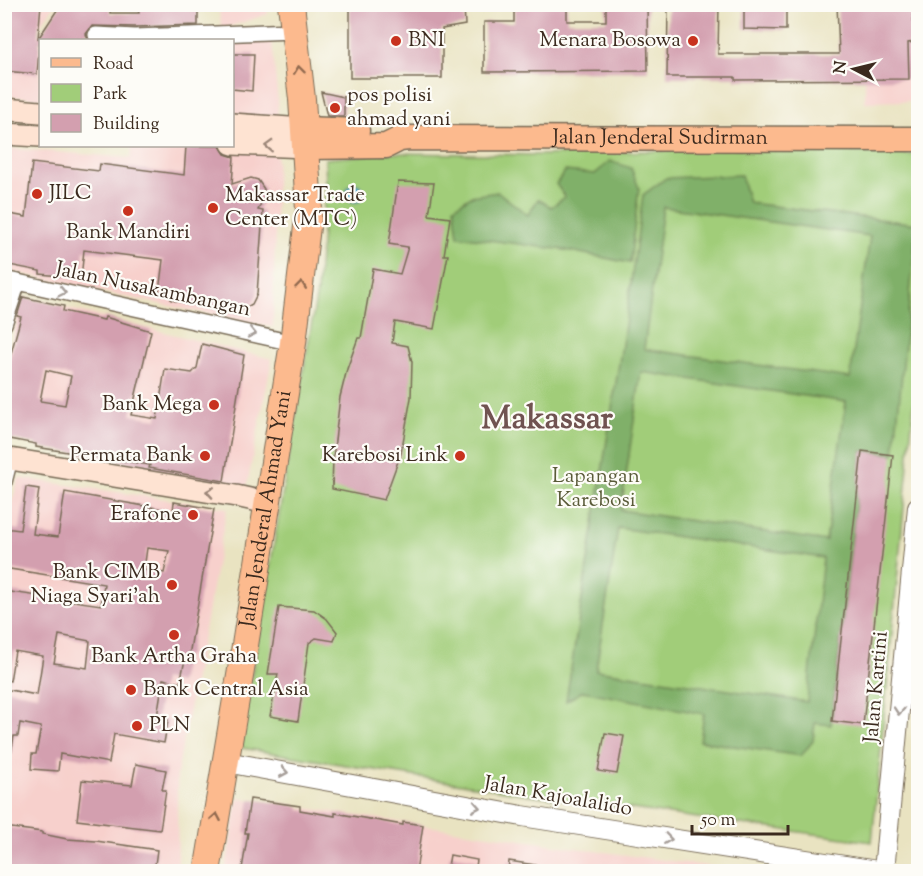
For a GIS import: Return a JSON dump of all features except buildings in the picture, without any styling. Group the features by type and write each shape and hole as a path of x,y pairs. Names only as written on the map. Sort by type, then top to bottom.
{"highway":[{"name":"Jalan Jenderal Ahmad Yani","path":"207,872 293,343 309,210 305,138 291,4"}],"main road":[{"path":"22,135 23,110"},
{"path":"234,124 305,138"},
{"name":"Jalan Jenderal Sudirman","path":"305,138 385,132 400,139 918,138"},
{"path":"234,144 305,138"},
{"path":"7,459 267,503"}],"street":[{"path":"96,35 135,37 294,31"},
{"path":"4,324 11,280"},
{"name":"Jalan Nusakambangan","path":"11,280 293,343"},
{"path":"4,482 7,459"},
{"name":"Jalan Kartini","path":"884,872 918,507"},
{"name":"Jalan Kajoalalido","path":"226,762 522,816 884,872"}],"shaded area":[{"path":"4,5 55,5 34,34 79,39 39,39 39,99 5,96"},
{"path":"218,5 267,5 268,14 222,29"},
{"path":"865,5 918,5 918,101 865,102"},
{"path":"272,41 278,102 273,327 5,270 4,148 131,158 132,147 234,147 234,42"},
{"path":"22,297 272,359 246,491 5,437 5,371"},
{"path":"19,478 227,508 177,774 178,871 5,872 4,528"},
{"path":"918,610 918,711 909,710"},
{"path":"238,798 582,849 744,871 225,872"}],"green space":[{"name":"Lapangan Karebosi","path":"761,147 918,155 918,360 872,842 523,794 242,748 241,738 317,292 326,181 325,159 389,153 544,155"},
{"path":"610,161 631,168 639,188 630,263 565,250 458,236 454,207 471,196 498,192 528,215 538,199 551,207 565,197 556,184 565,171 595,174"},
{"path":"741,175 749,203 917,224 894,454 862,451 831,725 815,723 813,741 801,756 700,741 704,714 583,691 566,701 626,319 643,195 666,178","holes":["663,207 870,236 850,378 644,349","641,372 846,402 826,541 621,510","618,528 823,558 807,702 596,670"]}],"water":[{"path":"355,184 361,187 364,193 361,199 355,202 349,199 346,193 349,187"}],"place":[{"name":"BNI","path":"396,41"},
{"name":"Menara Bosowa","path":"693,41"},
{"name":"pos polisi ahmad yani","path":"335,108"},
{"name":"JILC","path":"37,194"},
{"name":"Makassar Trade Center (MTC)","path":"213,208"},
{"name":"Bank Mandiri","path":"128,211"},
{"name":"Bank Mega","path":"214,405"},
{"name":"Permata Bank","path":"205,456"},
{"name":"Karebosi Link","path":"460,456"},
{"name":"Erafone","path":"193,515"},
{"name":"Bank CIMB Niaga Syari'ah","path":"172,585"},
{"name":"Bank Artha Graha","path":"174,635"},
{"name":"Bank Central Asia","path":"131,690"},
{"name":"PLN","path":"137,726"}],"district":[{"name":"Makassar","path":"547,420"}]}
